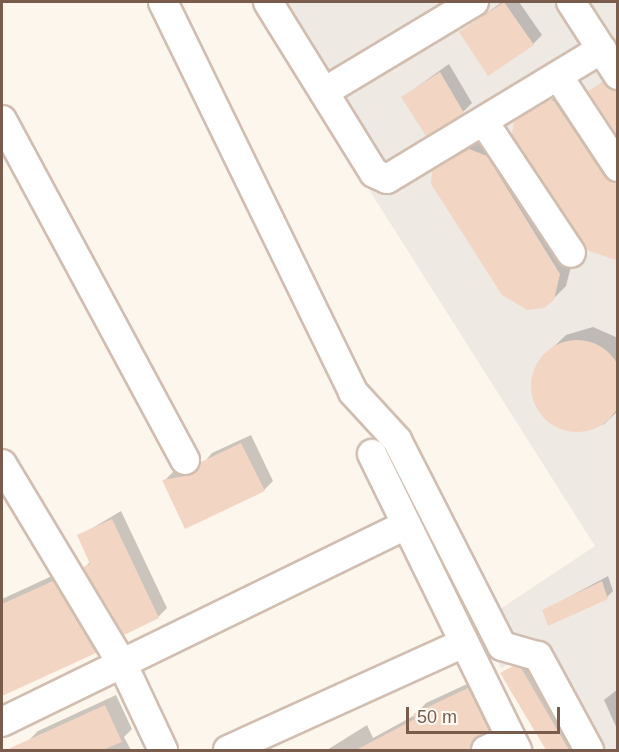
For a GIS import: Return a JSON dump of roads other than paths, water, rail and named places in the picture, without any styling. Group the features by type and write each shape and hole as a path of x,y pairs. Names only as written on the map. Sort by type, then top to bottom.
{"street":[{"path":"163,2 353,392 397,440 502,646 538,656 589,750"},
{"path":"268,2 374,173 387,179 602,49"},
{"path":"324,92 474,2"},
{"path":"571,2 618,75"},
{"path":"558,76 618,167"},
{"path":"2,120 184,460"},
{"path":"484,122 571,253"},
{"path":"372,454 464,643 505,747"},
{"path":"2,464 9,493 39,526 123,665 163,750"},
{"path":"2,722 406,525"},
{"path":"228,750 464,643"}]}
